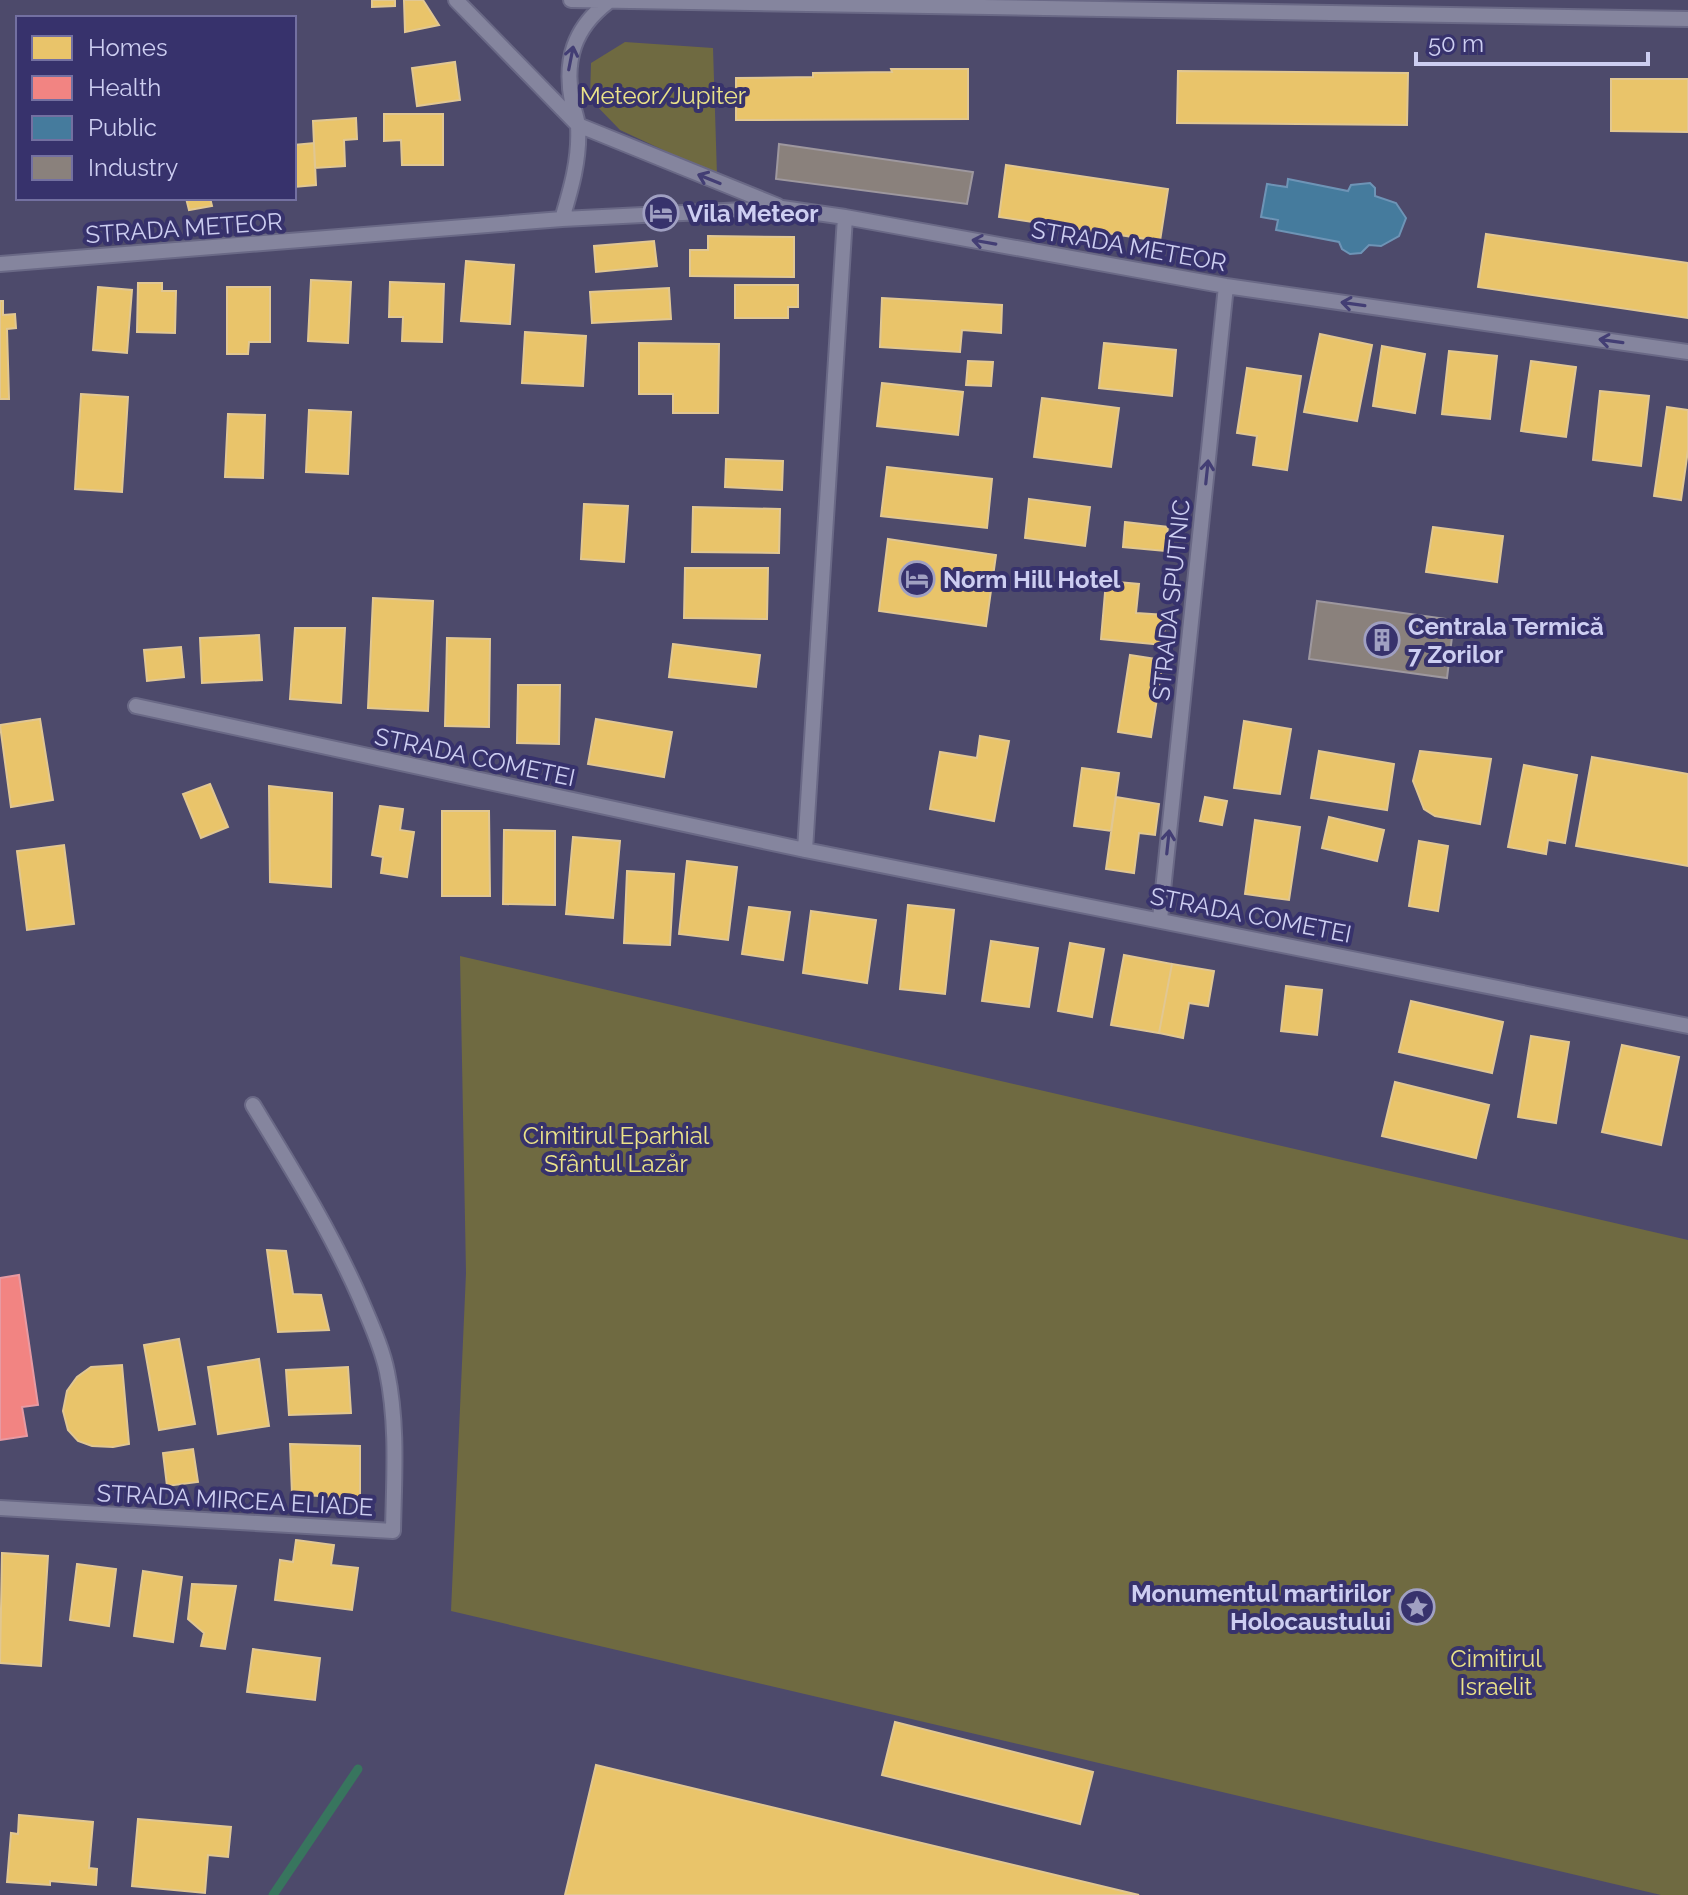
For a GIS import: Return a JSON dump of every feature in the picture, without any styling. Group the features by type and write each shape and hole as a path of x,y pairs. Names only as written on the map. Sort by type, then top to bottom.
{"street":[{"path":"456,0 578,125 782,208"},
{"path":"571,0 1688,19"},
{"path":"562,219 575,177 578,125 568,65 583,25 608,2"},
{"name":"STRADA METEOR","path":"0,264 562,219 782,208 1226,286 1688,352"},
{"path":"805,850 845,217"},
{"name":"STRADA SPUTNIC","path":"1160,919 1226,286"},
{"name":"STRADA COMETEI","path":"136,706 805,850 1688,1026"},
{"name":"STRADA MIRCEA ELIADE","path":"0,1508 393,1531 395,1444 387,1369 380,1347 318,1210 253,1105"}],"green space":[{"name":"Meteor/Jupiter","path":"625,42 713,48 717,175 620,130 590,99 591,63"},
{"path":"460,956 1688,1240 1688,1895 1661,1895 451,1611 466,1273"}],"building: Homes":[{"path":"372,0 395,0 395,6 372,7"},
{"path":"404,0 423,0 439,25 405,32"},
{"path":"455,62 460,100 417,106 412,68"},
{"path":"891,69 968,69 968,119 736,120 736,78 813,77 813,73 892,72"},
{"path":"1178,71 1408,73 1407,125 1177,123"},
{"path":"1611,79 1688,79 1688,132 1611,131"},
{"path":"384,114 443,114 443,165 402,165 401,140 384,141"},
{"path":"356,118 357,139 344,140 345,166 315,168 313,121"},
{"path":"314,143 316,185 296,187 296,145"},
{"path":"1006,165 1168,189 1160,241 999,217"},
{"path":"186,200 210,200 212,206 189,210"},
{"path":"1486,234 1688,263 1688,318 1478,287"},
{"path":"708,236 794,237 794,277 690,276 690,250 708,250"},
{"path":"654,241 657,266 596,272 594,246"},
{"path":"466,261 514,265 510,324 461,321"},
{"path":"311,280 351,282 348,343 308,341"},
{"path":"390,282 444,284 442,342 402,341 403,317 389,317"},
{"path":"138,283 162,283 162,291 176,291 175,333 137,332"},
{"path":"735,285 798,285 798,307 788,307 788,318 735,318"},
{"path":"98,287 132,290 127,353 93,350"},
{"path":"227,287 270,287 270,342 249,342 248,354 227,354"},
{"path":"669,288 671,319 592,323 590,292"},
{"path":"882,298 1002,305 1001,333 962,330 960,352 880,347"},
{"path":"0,301 3,301 3,315 15,314 16,328 7,329 9,399 0,399"},
{"path":"525,332 586,336 583,386 522,383"},
{"path":"1320,334 1372,345 1357,421 1304,412"},
{"path":"639,343 719,344 718,413 673,413 673,394 639,394"},
{"path":"1104,343 1176,350 1172,396 1099,388"},
{"path":"1382,346 1425,354 1415,413 1373,406"},
{"path":"1449,351 1497,356 1490,419 1442,414"},
{"path":"968,361 993,362 991,386 966,385"},
{"path":"1531,361 1576,367 1566,437 1521,431"},
{"path":"1247,368 1301,376 1287,470 1253,465 1257,436 1237,433"},
{"path":"882,383 963,392 958,435 877,426"},
{"path":"1600,391 1649,396 1641,466 1593,460"},
{"path":"81,394 128,397 122,492 75,489"},
{"path":"1042,398 1119,408 1111,467 1034,457"},
{"path":"1667,407 1688,410 1688,450 1681,500 1654,496"},
{"path":"309,410 351,412 348,474 306,472"},
{"path":"228,414 265,415 263,478 225,477"},
{"path":"726,459 783,461 782,490 725,487"},
{"path":"887,467 992,479 987,528 881,516"},
{"path":"1029,499 1090,507 1085,546 1025,538"},
{"path":"584,504 628,506 624,562 581,559"},
{"path":"693,507 780,509 779,553 692,552"},
{"path":"1125,522 1168,527 1165,551 1123,547"},
{"path":"1433,527 1503,536 1497,582 1426,572"},
{"path":"888,539 996,555 986,626 879,611"},
{"path":"685,568 768,568 767,619 684,618"},
{"path":"1106,581 1139,584 1136,613 1166,615 1163,645 1101,639"},
{"path":"373,598 433,601 428,711 368,708"},
{"path":"295,628 345,628 341,703 290,699"},
{"path":"259,635 262,680 202,683 200,638"},
{"path":"447,638 490,639 489,727 445,726"},
{"path":"673,644 760,655 756,687 669,677"},
{"path":"181,647 184,677 147,681 144,650"},
{"path":"1130,655 1163,660 1151,737 1118,732"},
{"path":"518,685 560,685 559,744 517,743"},
{"path":"40,719 53,800 11,807 0,725"},
{"path":"596,719 672,732 664,777 588,764"},
{"path":"1244,721 1291,729 1280,794 1234,788"},
{"path":"980,736 1009,741 994,821 930,809 940,752 977,758"},
{"path":"1319,751 1394,764 1387,810 1311,798"},
{"path":"1420,751 1491,759 1480,824 1435,816 1424,809 1413,781"},
{"path":"1592,757 1688,774 1688,866 1576,846"},
{"path":"1524,765 1577,775 1565,843 1548,840 1546,854 1508,847"},
{"path":"1082,768 1119,773 1111,831 1074,826"},
{"path":"210,784 228,827 201,838 183,794"},
{"path":"269,786 332,793 331,887 270,882"},
{"path":"1116,797 1159,804 1155,835 1139,833 1134,873 1106,869"},
{"path":"1205,797 1227,801 1222,825 1200,821"},
{"path":"380,806 403,809 400,830 414,832 407,877 381,873 383,857 372,855"},
{"path":"442,811 489,811 490,896 442,896"},
{"path":"1329,817 1384,830 1377,861 1322,848"},
{"path":"1255,820 1300,827 1289,900 1245,894"},
{"path":"504,830 555,831 555,905 503,904"},
{"path":"573,837 620,841 613,918 566,914"},
{"path":"1419,841 1448,846 1438,911 1409,906"},
{"path":"64,845 74,924 27,930 17,851"},
{"path":"687,861 737,867 728,940 679,934"},
{"path":"627,871 674,874 670,945 624,943"},
{"path":"908,905 954,910 945,994 900,989"},
{"path":"749,907 790,912 783,960 742,954"},
{"path":"811,911 876,920 867,983 803,973"},
{"path":"991,941 1038,948 1029,1007 982,1001"},
{"path":"1070,943 1104,949 1092,1017 1058,1011"},
{"path":"1124,955 1172,964 1159,1033 1111,1025"},
{"path":"1172,964 1214,971 1208,1006 1189,1003 1183,1038 1159,1033"},
{"path":"1286,986 1322,990 1317,1035 1281,1031"},
{"path":"1411,1001 1503,1022 1492,1073 1399,1052"},
{"path":"1531,1036 1569,1042 1556,1123 1518,1117"},
{"path":"1622,1045 1679,1057 1661,1145 1602,1132"},
{"path":"1395,1082 1489,1105 1476,1158 1382,1136"},
{"path":"267,1250 286,1251 293,1294 321,1295 329,1330 278,1332"},
{"path":"179,1339 195,1424 159,1430 144,1345"},
{"path":"259,1359 269,1426 218,1434 208,1367"},
{"path":"122,1365 129,1444 92,1446 78,1441 68,1430 63,1411 67,1391 77,1377 91,1367"},
{"path":"348,1367 351,1413 289,1415 286,1370"},
{"path":"290,1444 360,1446 360,1499 292,1494"},
{"path":"193,1449 198,1482 167,1486 163,1453"},
{"path":"296,1540 334,1545 331,1565 358,1568 352,1610 275,1600 280,1560 293,1562"},
{"path":"2,1553 48,1556 41,1666 0,1663"},
{"path":"77,1564 116,1569 109,1626 70,1620"},
{"path":"143,1571 182,1577 173,1642 134,1636"},
{"path":"192,1584 236,1586 225,1649 201,1646 204,1633 188,1619"},
{"path":"253,1649 320,1658 315,1700 247,1692"},
{"path":"895,1722 1093,1772 1080,1824 882,1775"},
{"path":"596,1765 1139,1895 565,1895"},
{"path":"19,1815 93,1822 89,1868 97,1869 96,1885 50,1881 50,1885 7,1882 11,1833 18,1834"},
{"path":"138,1819 231,1827 228,1857 208,1855 205,1893 132,1886"}],"building: Health":[{"path":"19,1275 38,1405 22,1407 27,1436 0,1440 0,1278"}],"building: Public":[{"path":"1288,179 1348,191 1351,185 1370,183 1375,188 1375,196 1396,203 1406,218 1399,236 1381,246 1369,245 1361,253 1350,254 1342,249 1339,242 1276,230 1278,220 1261,217 1267,184 1287,187"}],"building: Industry":[{"path":"779,144 973,172 967,204 776,179"},
{"name":"Centrala Termică 7 Zorilor","path":"1317,601 1454,620 1447,678 1309,659"}],"waterway":[{"path":"273,1895 358,1769"}],"place":[{"name":"Vila Meteor","path":"661,213"},
{"name":"Norm Hill Hotel","path":"917,579"},
{"name":"Centrala Termică 7 Zorilor","path":"1382,640"},
{"name":"Monumentul martirilor Holocaustului","path":"1417,1607"}],"park label":[{"name":"Cimitirul Eparhial Sfântul Lazăr","path":"616,1149"},
{"name":"Cimitirul Israelit","path":"1496,1672"}]}
